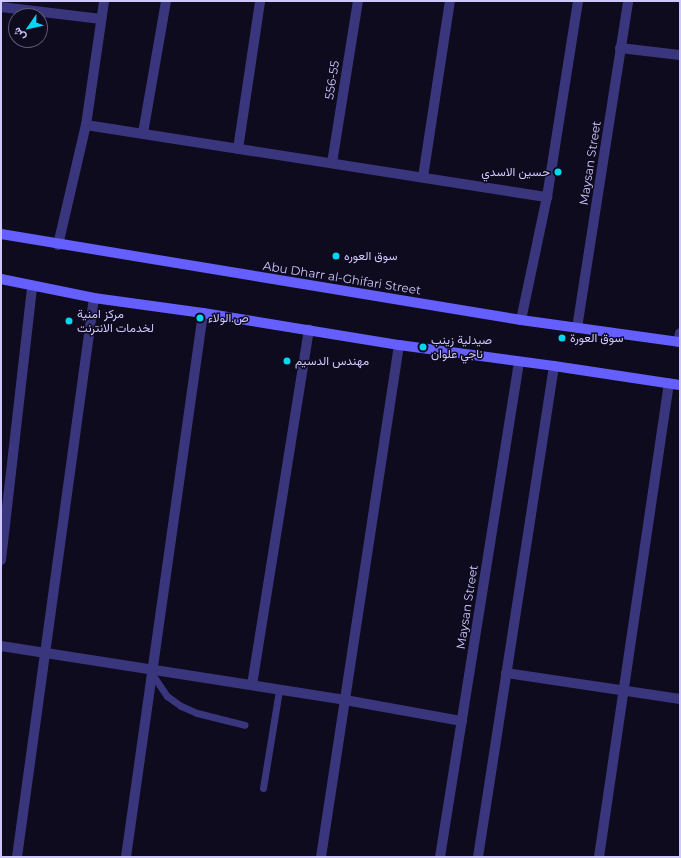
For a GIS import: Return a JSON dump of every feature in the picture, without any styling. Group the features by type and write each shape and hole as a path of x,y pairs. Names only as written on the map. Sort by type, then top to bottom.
{"main road":[{"name":"Abu Dharr al-Ghifari Street","path":"1,234 58,245 521,320 577,328 680,339"},
{"path":"1,280 94,298 203,313 399,345 680,385"}],"street":[{"path":"58,245 86,125 104,1"},
{"path":"143,132 166,1"},
{"path":"238,149 260,1"},
{"name":"556-55","path":"332,163 358,1"},
{"path":"423,177 450,1"},
{"path":"521,320 547,197 578,1"},
{"name":"Maysan Street","path":"577,328 628,1"},
{"path":"1,7 101,19"},
{"path":"620,48 680,55"},
{"path":"86,125 143,132 238,149 547,197"},
{"path":"1,560 32,286"},
{"path":"17,857 94,298"},
{"path":"126,857 203,313"},
{"path":"252,685 309,330"},
{"path":"321,857 399,345"},
{"name":"Maysan Street","path":"440,857 520,362"},
{"path":"478,857 554,366"},
{"path":"599,857 669,384"},
{"path":"1,646 46,652 152,672 252,685 345,700 462,721"},
{"path":"506,672 680,698"}],"lane":[{"path":"152,672 167,696 181,706 197,714 245,725"},
{"path":"263,788 279,690"}],"place":[{"name":"حسين الاسدي","path":"558,172"},
{"name":"سوق العوره","path":"336,256"},
{"name":"ص.الولاء","path":"200,318"},
{"name":"مركز امنية لخدمات الانترنت","path":"69,321"},
{"name":"سوق العورة","path":"562,338"},
{"name":"صيدلية زينب ناجي علوان","path":"423,347"},
{"name":"مهندس الدسيم","path":"287,361"}]}
